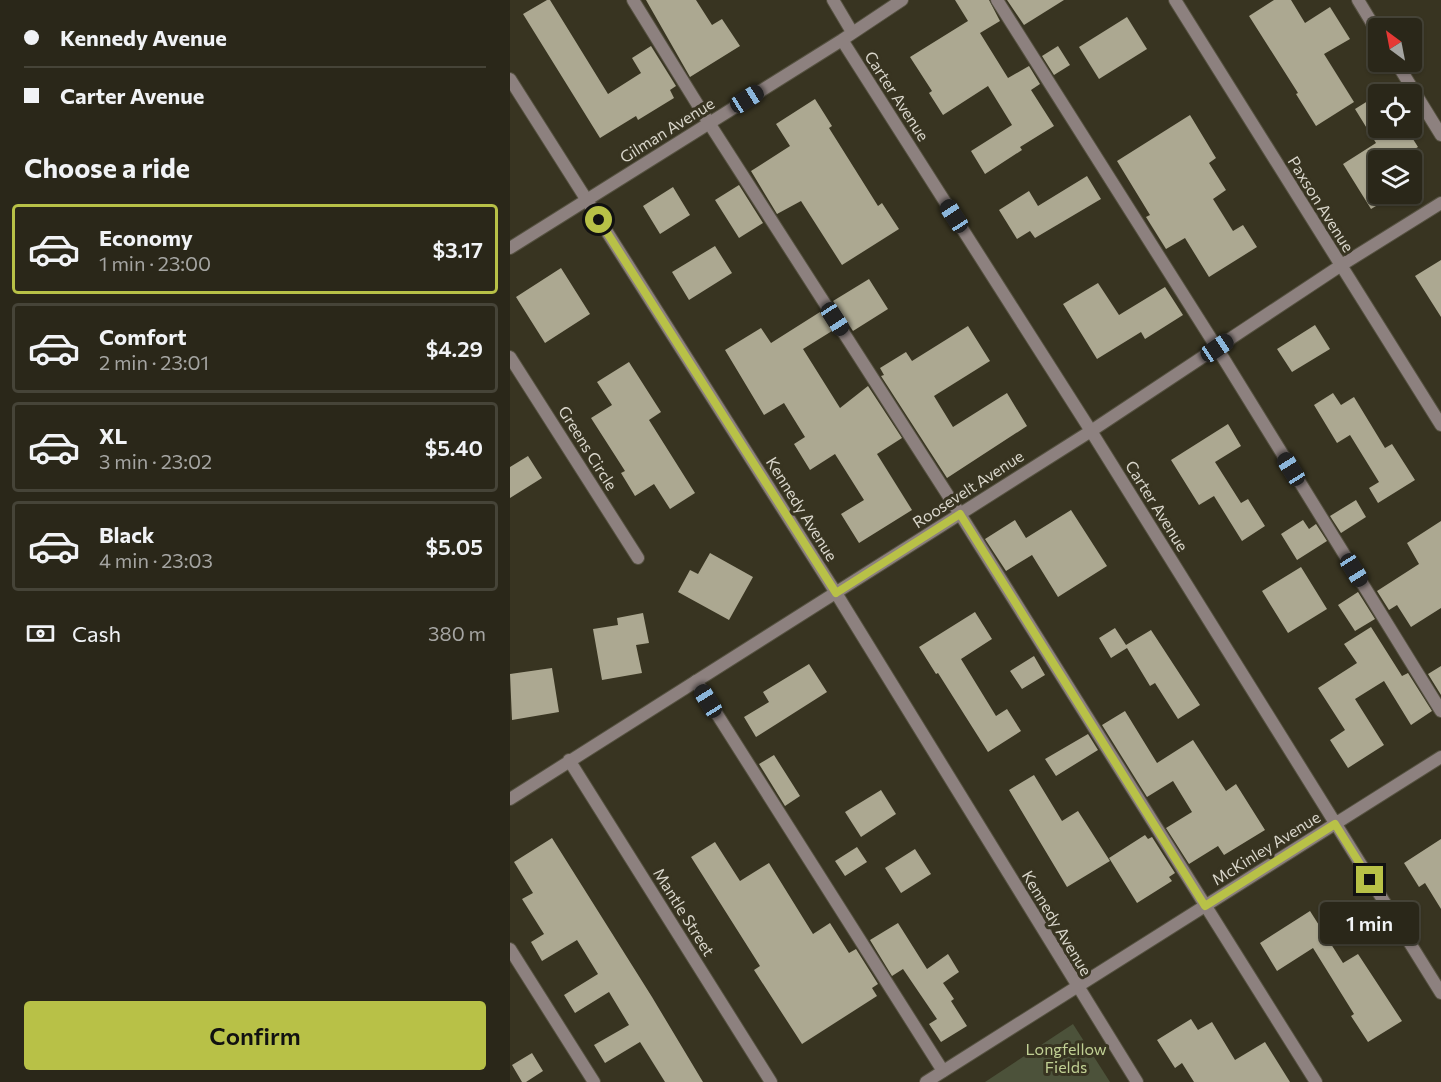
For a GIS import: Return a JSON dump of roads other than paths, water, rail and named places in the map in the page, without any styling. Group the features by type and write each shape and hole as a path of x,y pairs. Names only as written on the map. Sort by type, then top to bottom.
{"street":[{"path":"633,0 709,123 960,514 1316,1082"},
{"path":"832,0 852,32"},
{"name":"Gilman Avenue","path":"510,248 902,0"},
{"path":"997,0 1217,348 1441,711"},
{"name":"Paxson Avenue","path":"1175,0 1441,424"},
{"path":"1358,0 1369,18"},
{"name":"Carter Avenue","path":"842,40 1091,430 1441,993"},
{"path":"1402,72 1441,135"},
{"name":"Kennedy Avenue","path":"510,79 836,593 1137,1082"},
{"name":"Roosevelt Avenue","path":"510,799 960,514 1340,266 1441,203"},
{"name":"Greens Circle","path":"510,357 638,558"},
{"path":"696,681 943,1071"},
{"name":"McKinley Avenue","path":"926,1082 1441,757"},
{"name":"Mantle Street","path":"569,760 771,1082"},
{"path":"510,949 594,1082"}],"park label":[{"name":"Longfellow Fields","path":"1066,1058"}]}
